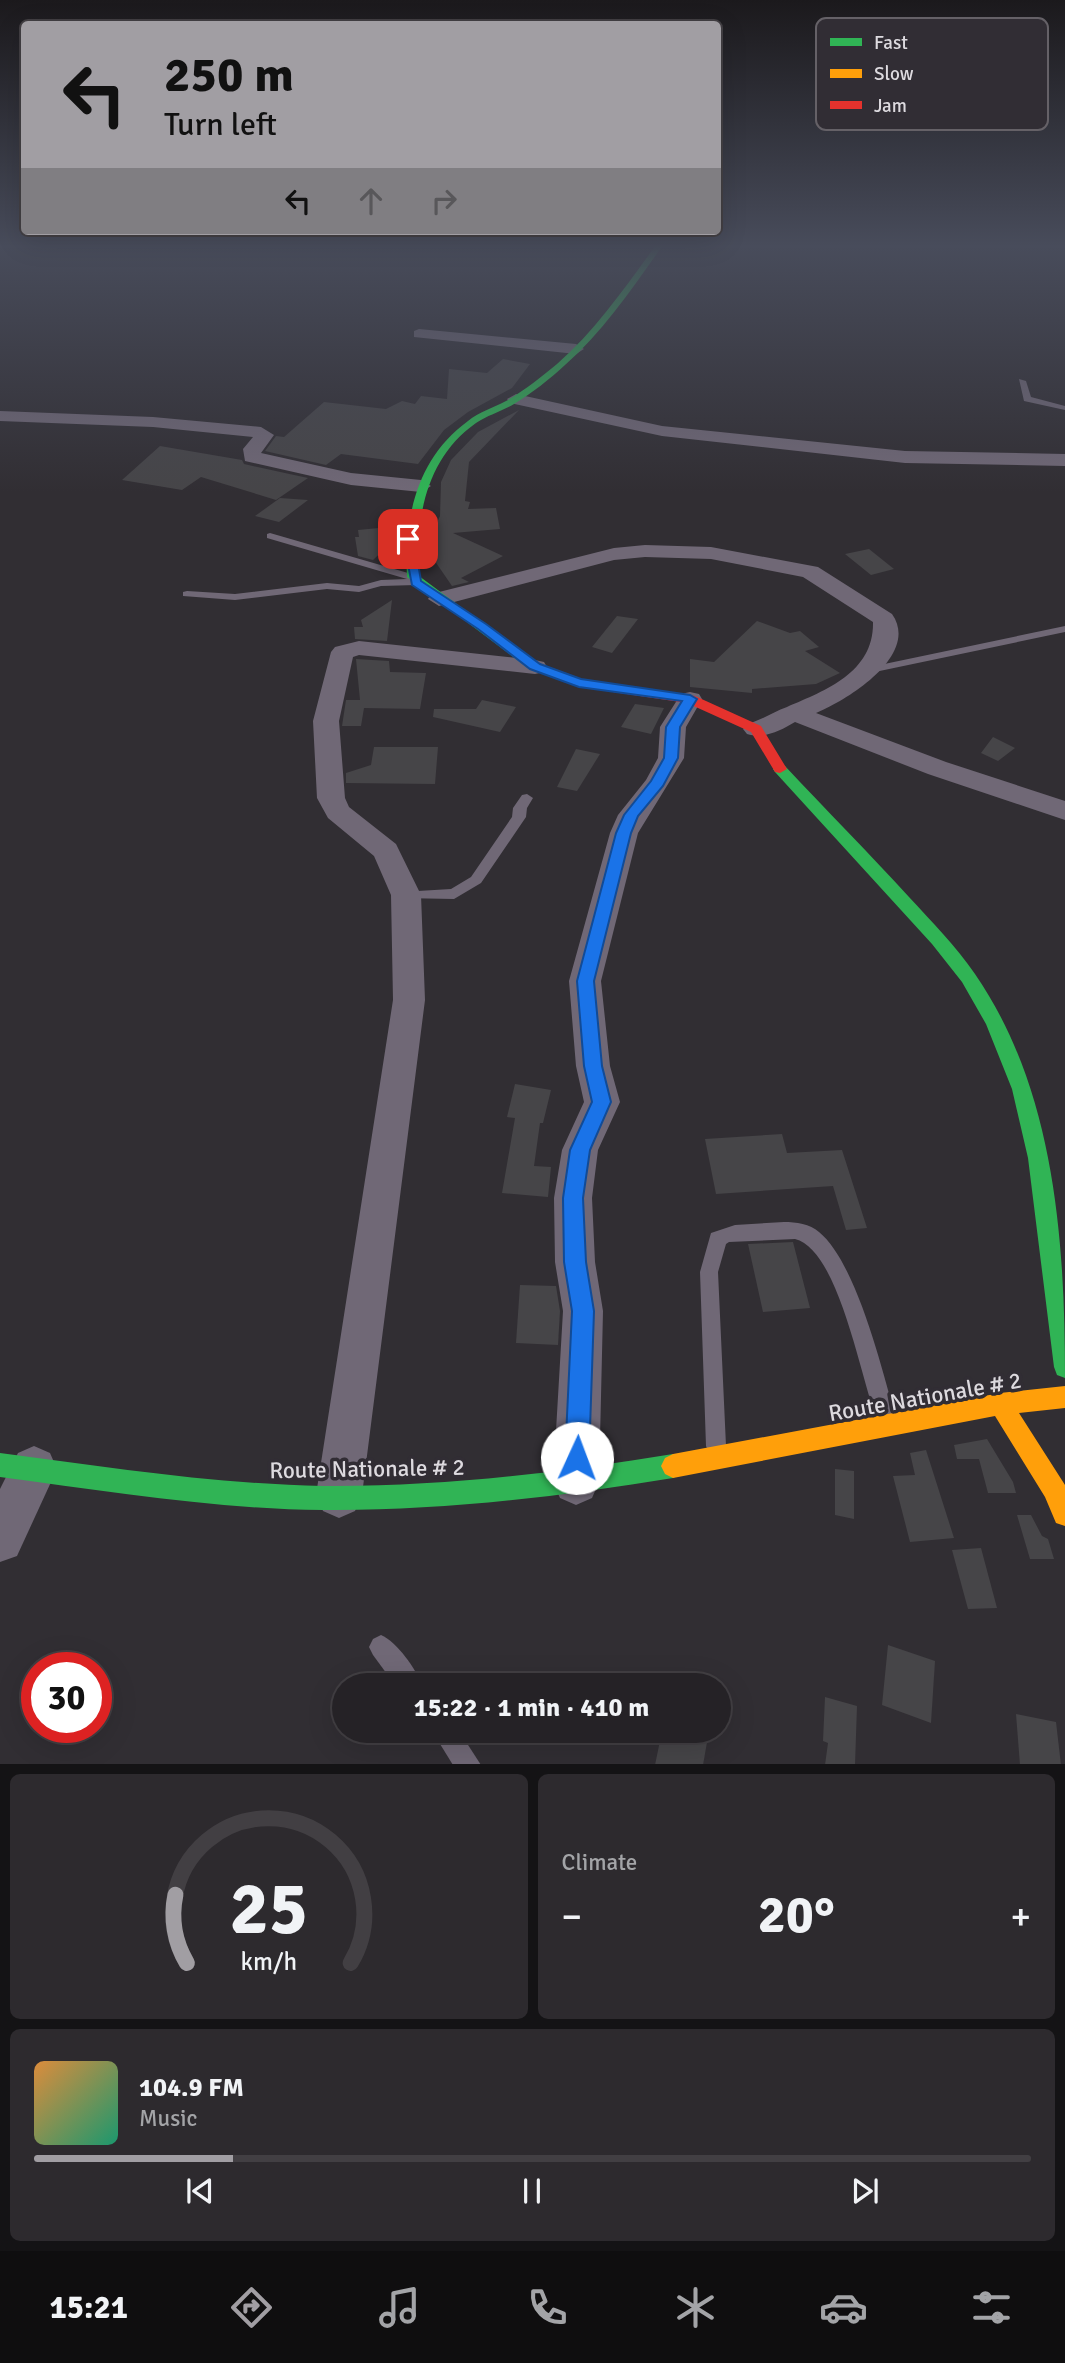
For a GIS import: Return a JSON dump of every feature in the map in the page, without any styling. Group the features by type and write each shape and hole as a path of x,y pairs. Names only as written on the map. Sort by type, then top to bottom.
{"street":[{"path":"535,667 482,626 414,580 408,539 411,517 421,486 455,437 470,424 516,399 576,349 596,327"},
{"path":"419,334 576,349"},
{"path":"516,399 662,431 905,457 1065,460"},
{"path":"0,416 115,420 261,432 265,436 252,449 252,457 351,479 421,486"},
{"path":"339,1495 409,1000 406,895 386,851 338,811 331,798 334,783 326,731 334,673 343,652 378,649 535,667 579,683 690,699 756,729 770,726 793,713 830,699 870,670 883,650 886,628 884,619 810,572 711,553 645,551 614,554 439,599"},
{"path":"576,1482 583,1311 575,1262 573,1198 580,1150 602,1102 593,1066 585,981 624,833 632,815 658,783 671,758 673,727 690,699"},
{"path":"793,713 937,768 1065,811"},
{"path":"756,729 772,760 961,967 1006,1046 1022,1091 1038,1160 1049,1221 1055,1317 1065,1367"},
{"name":"Route Nationale # 2","path":"17,1467 154,1485 265,1494 414,1496 576,1482 888,1427 1000,1404 1065,1397"},
{"path":"1000,1404 1054,1488 1065,1514"},
{"path":"0,1539 17,1467"}],"lane":[{"path":"1022,380 1027,399 1065,408"},
{"path":"270,536 414,580"},
{"path":"187,594 235,597 327,586 359,589 381,583 414,580"},
{"path":"870,670 1065,629"},
{"path":"406,895 454,894 476,880 506,831 519,817 520,808 527,798"},
{"path":"716,1458 709,1272 718,1239 730,1233 796,1230 814,1238 829,1259 856,1314 888,1427"},
{"path":"381,1647 401,1673"},
{"path":"453,1743 468,1764"}],"building":[{"path":"503,359 530,364 512,388 468,412 444,430 418,464 341,454 326,465 265,451 276,436 284,437 324,402 386,409 402,401 415,404 421,396 447,399 449,369 487,373"},
{"path":"519,410 469,462 465,501 470,502 468,509 496,508 500,529 453,533 503,556 461,578 469,582 452,586 430,554 430,538 440,516 441,482 451,460 478,432"},
{"path":"160,446 242,460 244,464 308,478 276,500 201,477 182,490 122,480"},
{"path":"280,498 308,500 279,522 255,516"},
{"path":"389,527 393,541 373,560 358,556 355,537 359,537 358,530"},
{"path":"869,549 894,569 871,575 845,554"},
{"path":"392,600 387,641 355,639 354,627 363,627 361,620"},
{"path":"617,616 638,619 612,653 592,647"},
{"path":"757,621 790,633 800,631 819,647 805,651 840,673 816,684 752,689 752,693 690,687 690,659 714,662"},
{"path":"356,659 389,661 390,672 426,673 420,709 364,708 361,726 342,726 346,700 360,700"},
{"path":"482,700 516,707 500,732 433,717 434,709 476,709"},
{"path":"635,704 664,708 651,734 621,727"},
{"path":"993,737 1015,748 998,761 981,753"},
{"path":"374,747 438,747 435,784 346,783 346,773 371,765"},
{"path":"576,749 600,754 577,791 557,787"},
{"path":"515,1084 551,1090 543,1123 540,1123 534,1166 551,1167 548,1197 502,1193 515,1118 507,1117"},
{"path":"782,1134 787,1153 842,1150 867,1228 846,1230 833,1186 716,1194 705,1139"},
{"path":"793,1242 810,1308 763,1312 748,1244"},
{"path":"520,1285 556,1286 560,1311 558,1345 516,1343"},
{"path":"987,1439 1013,1482 1016,1493 988,1493 979,1459 957,1459 954,1445"},
{"path":"926,1450 954,1538 910,1542 893,1476 915,1475 910,1453"},
{"path":"835,1469 854,1471 854,1519 835,1515"},
{"path":"1017,1515 1031,1515 1042,1536 1048,1539 1054,1559 1030,1559"},
{"path":"981,1548 997,1608 968,1609 952,1550"},
{"path":"888,1645 935,1661 931,1723 882,1705"},
{"path":"825,1697 857,1706 855,1764 825,1764 828,1743 823,1741"},
{"path":"1016,1714 1056,1722 1061,1764 1020,1764"},
{"path":"660,1743 707,1743 703,1764 655,1764"}],"traffic: fast":[{"path":"533,665 413,577 416,511 430,470 455,435 473,421 506,405 537,384 576,351 597,327"},
{"path":"780,769 938,940 978,992 995,1024 1021,1089 1038,1158 1065,1367"},
{"path":"0,1465 228,1493 320,1498 443,1495 520,1488 673,1466"}],"traffic: slow":[{"path":"673,1466 1000,1404 1065,1397"},
{"path":"1000,1404 1054,1488 1065,1514"}],"traffic: jam":[{"path":"533,665 579,683 690,699 756,729 780,769"}],"route":[{"path":"408,539 416,582 482,626 535,667 579,683 690,699 673,727 671,758 658,783 639,803 624,833 585,981 593,1066 602,1102 580,1150 573,1198 575,1262 583,1311 577,1458"}]}
